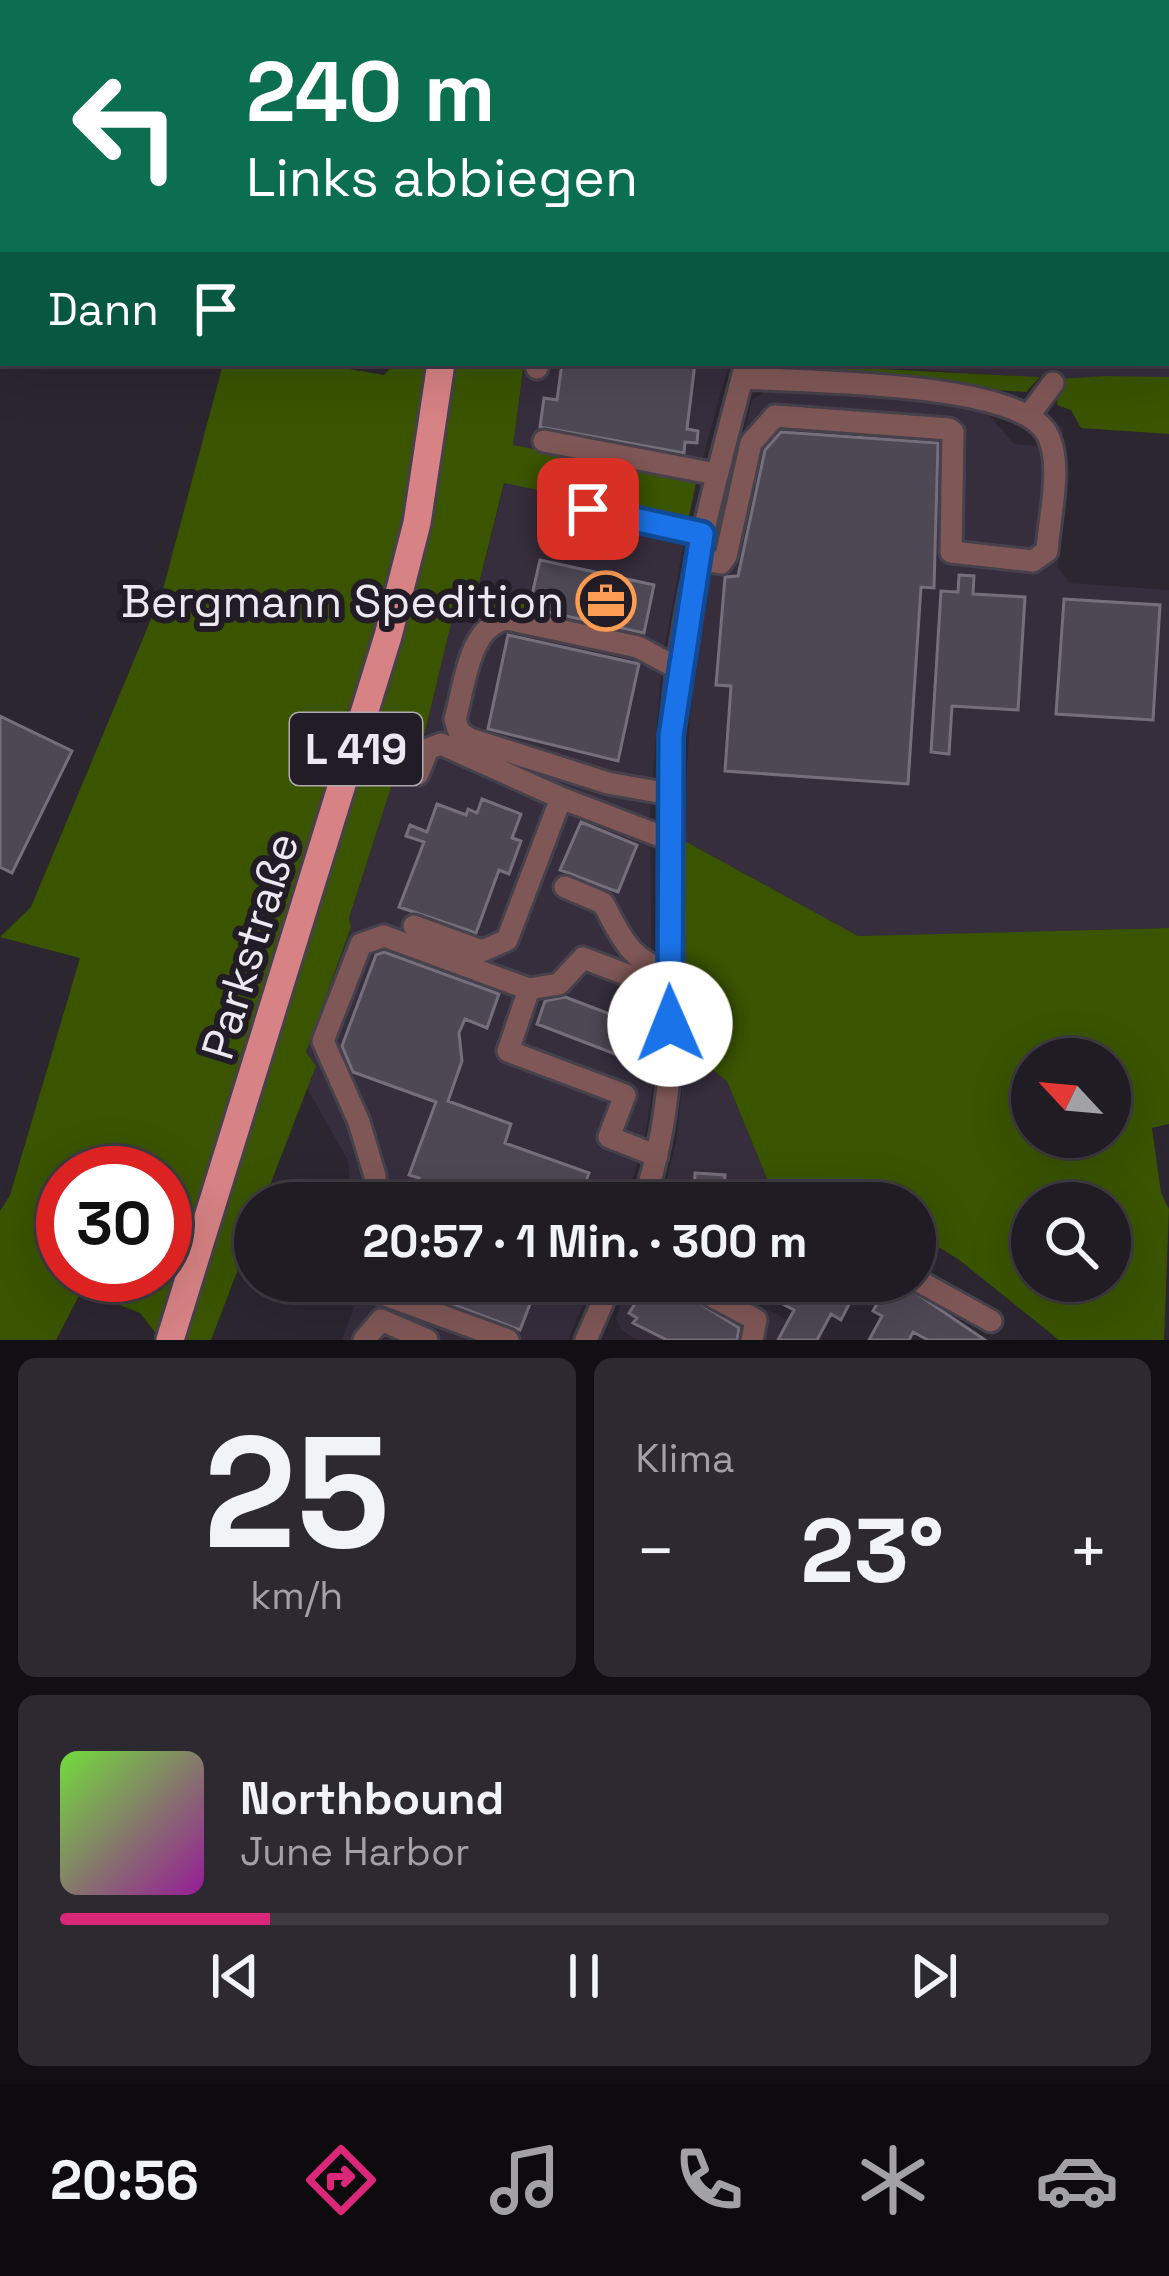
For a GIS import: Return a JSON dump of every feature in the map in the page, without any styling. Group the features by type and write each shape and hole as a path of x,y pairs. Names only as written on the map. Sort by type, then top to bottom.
{"main road":[{"name":"Parkstraße","path":"170,1340 394,617 430,459 441,366"}],"street":[{"path":"649,1182 667,1090 669,794 679,669 697,559 702,534 743,367 981,395 1029,416 1045,430 1054,451 1047,551 1042,558 951,552 953,432 775,416 751,443 726,556 721,563 697,559"},
{"path":"1029,416 1053,382"},
{"path":"544,441 716,474"},
{"path":"550,501 702,534"},
{"path":"669,794 608,783 470,739 459,732 455,719 479,635 492,622 507,619 638,647 679,669"},
{"path":"418,774 428,749 442,744 561,798 668,839"},
{"path":"414,926 482,951 507,940 561,798"},
{"path":"565,887 604,903 630,953 669,981"},
{"path":"375,1176 359,1122 323,1041 361,944 384,936 530,989 559,984 583,958 669,981"},
{"path":"530,989 508,1051 625,1095 609,1137 657,1156"},
{"path":"936,1291 991,1321"},
{"path":"404,1302 508,1340"},
{"path":"593,1338 605,1302"},
{"path":"723,1302 757,1320 752,1340"},
{"path":"364,1340 380,1320 427,1340"}],"shaded area":[{"path":"525,366 728,366 697,479 512,445"},
{"path":"868,366 1169,366 1169,377 1089,381"},
{"path":"769,389 966,403 987,412 1014,444 1053,447 1056,423 1063,427 1058,568 1070,583 1169,590 1169,928 858,936 683,840 691,695 706,589 752,400"},
{"path":"505,482 688,521 662,661 650,811 653,1087 632,1182 350,1182 348,1161 307,1088 316,1066 306,1052 351,928 349,918 403,750 424,736 456,603 523,617 479,585"},
{"path":"686,1050 727,1081 768,1182 666,1182 676,1143"},
{"path":"356,1302 584,1302 568,1340 342,1340"},
{"path":"622,1302 753,1302 825,1340 638,1340 622,1331 616,1318"}],"green space":[{"path":"331,366 384,375 392,366 524,366 513,445 697,479 688,521 504,483 479,584 529,596 524,617 456,603 424,736 403,750 349,918 351,927 306,1052 316,1066 271,1182 234,1182 234,1280 211,1340 161,1340 140,1313 112,1302 192,1302 192,1146 36,1146 36,1302 76,1302 56,1340 0,1340 0,1211 10,1195 80,958 0,937 31,907 162,593 222,368"},
{"path":"764,366 1040,377 1026,392 768,375"},
{"path":"1169,377 1169,434 1081,428 1071,410 1057,405 1059,379"},
{"path":"683,840 858,936 1169,928 1169,1124 1152,1128 1161,1193 1169,1209 1164,1340 1059,1340 1012,1302 1131,1302 1131,1182 1011,1182 1011,1302 936,1246 936,1182 768,1182 727,1081 686,1050"}],"building":[{"path":"562,366 695,366 687,429 698,431 697,443 685,442 684,453 540,427 544,398 557,400"},
{"path":"781,432 938,443 934,588 921,587 908,784 725,771 731,686 716,685 725,577 738,576 765,450"},
{"path":"540,560 654,585 644,633 529,608"},
{"path":"959,575 974,576 973,594 1025,597 1018,710 952,706 949,754 931,752 941,591 958,592"},
{"path":"1064,599 1160,605 1153,720 1056,714"},
{"path":"508,635 639,664 618,761 488,729"},
{"path":"0,716 72,751 12,873 0,867"},
{"path":"482,799 521,814 512,838 521,841 509,874 499,870 476,933 399,907 424,842 406,836 410,825 427,832 437,804 466,815 468,809 477,813"},
{"path":"581,822 637,845 618,892 560,870"},
{"path":"384,952 499,994 487,1028 465,1019 459,1033 462,1061 448,1101 511,1124 505,1143 589,1173 586,1182 418,1182 419,1178 409,1175 436,1102 353,1072 342,1046 376,955"},
{"path":"565,997 644,1027 631,1060 537,1024 545,1001"},
{"path":"695,1173 725,1175 724,1182 695,1182"},
{"path":"446,1302 531,1302 520,1330"},
{"path":"636,1302 698,1302 739,1328 737,1340 667,1340 633,1323 637,1318 629,1313"},
{"path":"779,1302 850,1302 841,1320 831,1314 817,1340 778,1340 794,1310"},
{"path":"878,1302 929,1302 985,1340 928,1340 913,1332 909,1340 869,1340 882,1316 873,1311"}],"place":[{"name":"Bergmann Spedition","path":"606,601"}],"route":[{"path":"588,509 702,534 671,736 670,1024"}]}
